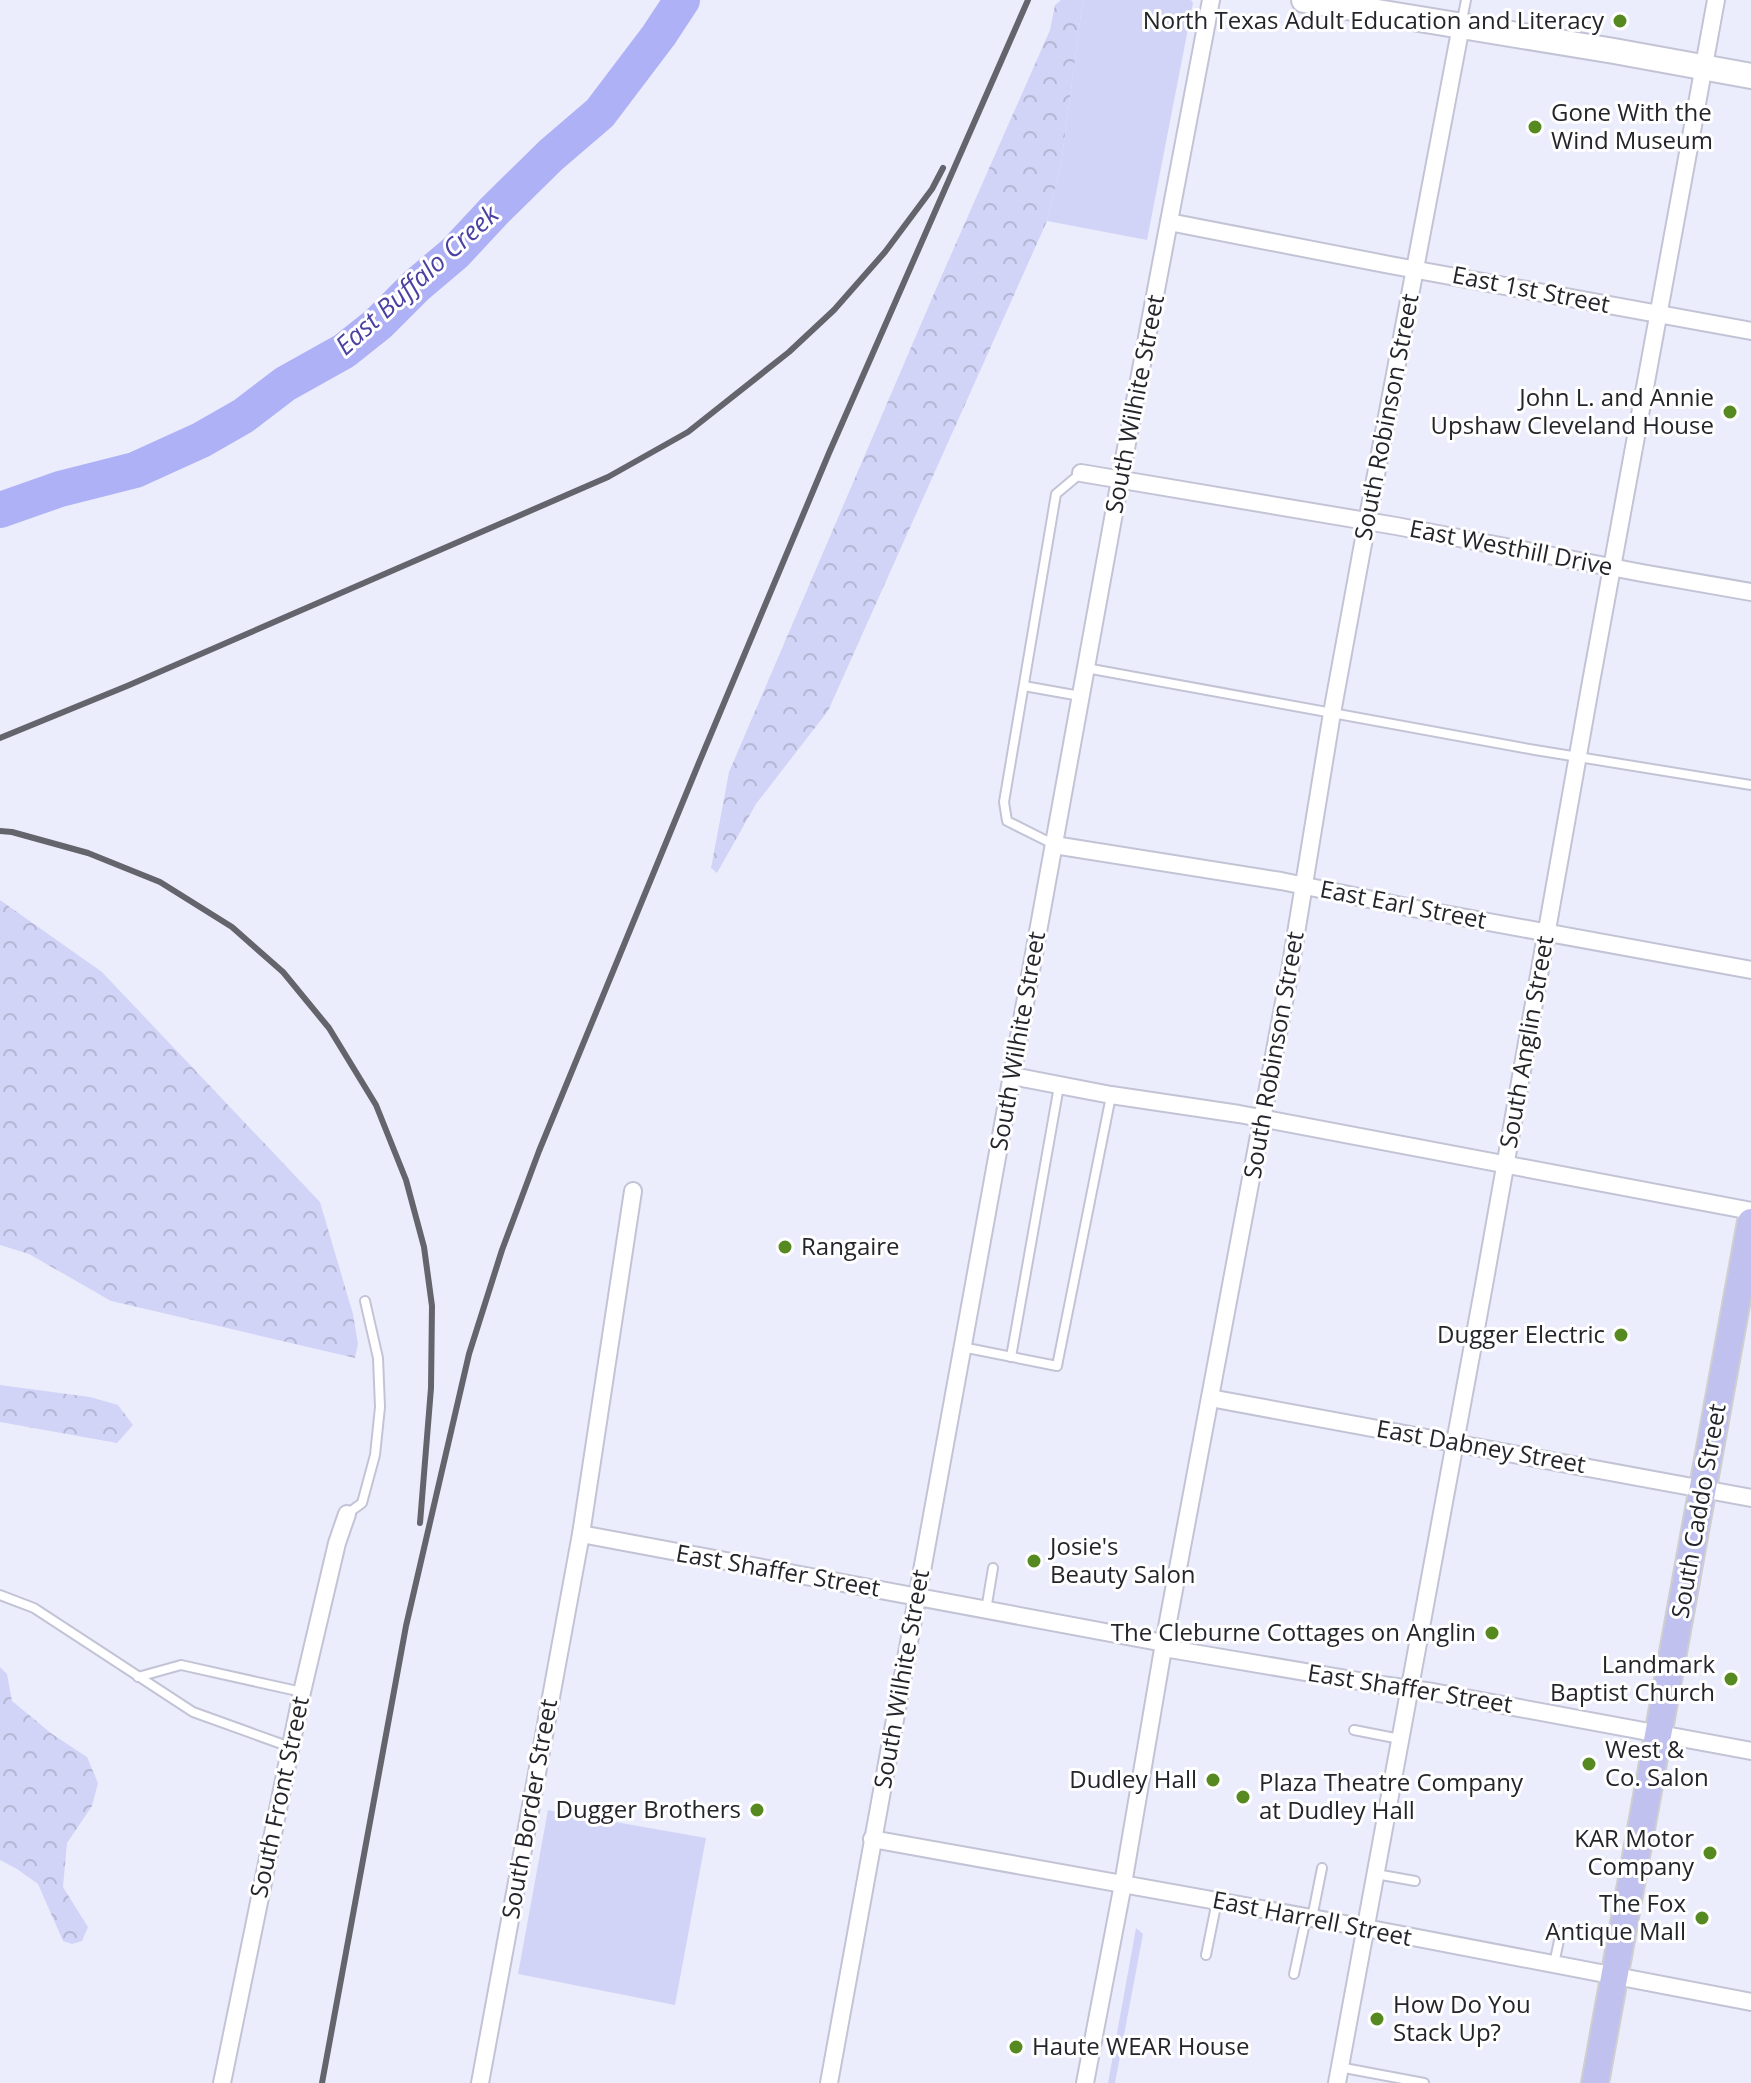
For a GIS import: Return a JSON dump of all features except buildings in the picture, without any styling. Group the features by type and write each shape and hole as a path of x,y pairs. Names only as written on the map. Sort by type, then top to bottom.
{"main road":[{"path":"1304,0 1751,76"},
{"name":"South Caddo Street","path":"1595,2083 1751,1222"}],"street":[{"name":"South Wilhite Street","path":"829,2083 1120,480 1211,0"},
{"name":"South Anglin Street","path":"1338,2075 1716,0"},
{"name":"South Robinson Street","path":"1085,2083 1305,886 1332,713 1461,26"},
{"name":"East 1st Street","path":"1169,222 1751,331"},
{"name":"East Westhill Drive","path":"1081,473 1751,592"},
{"name":"East Earl Street","path":"1054,845 1305,886 1751,970"},
{"path":"1012,1076 1261,1119 1751,1211"},
{"name":"South Border Street","path":"480,2083 581,1534 633,1191"},
{"name":"East Dabney Street","path":"1210,1398 1751,1498"},
{"name":"South Front Street","path":"222,2083 302,1692 337,1543 347,1514"},
{"name":"East Shaffer Street","path":"581,1534 1164,1646 1751,1751"},
{"name":"East Harrell Street","path":"872,1839 1751,2002"}],"lane":[{"path":"1461,26 1466,0"},
{"path":"1054,845 1007,821 1004,802 1056,494 1081,473"},
{"path":"1086,668 1751,785"},
{"path":"1024,686 1081,696"},
{"path":"1011,1357 1060,1085"},
{"path":"962,1347 1057,1366 1111,1095"},
{"path":"347,1514 362,1503 375,1455 380,1407 378,1358 365,1301"},
{"path":"986,1610 993,1568"},
{"path":"0,1595 34,1608 193,1712 291,1748"},
{"path":"138,1677 181,1665 302,1692"},
{"path":"1354,1730 1401,1739"},
{"path":"1294,1974 1322,1868"},
{"path":"1375,1874 1415,1881"},
{"path":"1206,1955 1217,1901"},
{"path":"1554,1965 1561,1931"},
{"path":"1338,2075 1424,2083"}],"green space":[{"path":"1061,0 1083,0 1061,164 1047,221 828,711 756,804 717,873 711,868 729,772 1050,30 1055,5"},
{"path":"1083,0 1191,0 1193,3 1147,240 1047,221 1061,164"},
{"path":"0,900 102,972 320,1202 353,1314 358,1344 355,1358 111,1301 29,1254 0,1245"},
{"path":"0,1385 90,1397 118,1405 133,1425 117,1443 0,1422"},
{"path":"0,1667 7,1674 12,1701 52,1734 87,1757 98,1783 92,1806 67,1843 63,1887 88,1927 82,1941 72,1944 63,1941 38,1884 0,1860"},
{"path":"548,1810 706,1838 675,2005 518,1974"},
{"path":"1136,1928 1143,1934 1115,2083 1108,2083"}],"waterway":[{"name":"East Buffalo Creek","path":"0,510 60,489 135,470 201,440 243,416 285,384 344,351 455,253 551,155 600,113 682,0"}],"railway":[{"path":"322,2083 406,1626 469,1354 502,1250 539,1151 829,453 1028,0"},
{"path":"0,738 608,477 688,432 789,352 834,310 885,252 932,189 943,168"},
{"path":"0,831 88,853 160,882 232,927 283,972 329,1028 376,1105 406,1180 424,1247 432,1306 431,1388 420,1523"}],"place":[{"name":"North Texas Adult Education and Literacy","path":"1620,21"},
{"name":"Gone With the Wind Museum","path":"1535,127"},
{"name":"John L. and Annie Upshaw Cleveland House","path":"1730,412"},
{"name":"Rangaire","path":"785,1247"},
{"name":"Dugger Electric","path":"1621,1335"},
{"name":"Josie's Beauty Salon","path":"1034,1561"},
{"name":"The Cleburne Cottages on Anglin","path":"1492,1633"},
{"name":"Landmark Baptist Church","path":"1731,1679"},
{"name":"West & Co. Salon","path":"1589,1764"},
{"name":"Dudley Hall","path":"1213,1780"},
{"name":"Plaza Theatre Company at Dudley Hall","path":"1243,1797"},
{"name":"Dugger Brothers","path":"757,1810"},
{"name":"KAR Motor Company","path":"1710,1853"},
{"name":"The Fox Antique Mall","path":"1702,1918"},
{"name":"How Do You Stack Up?","path":"1377,2019"},
{"name":"Haute WEAR House","path":"1016,2047"}]}
